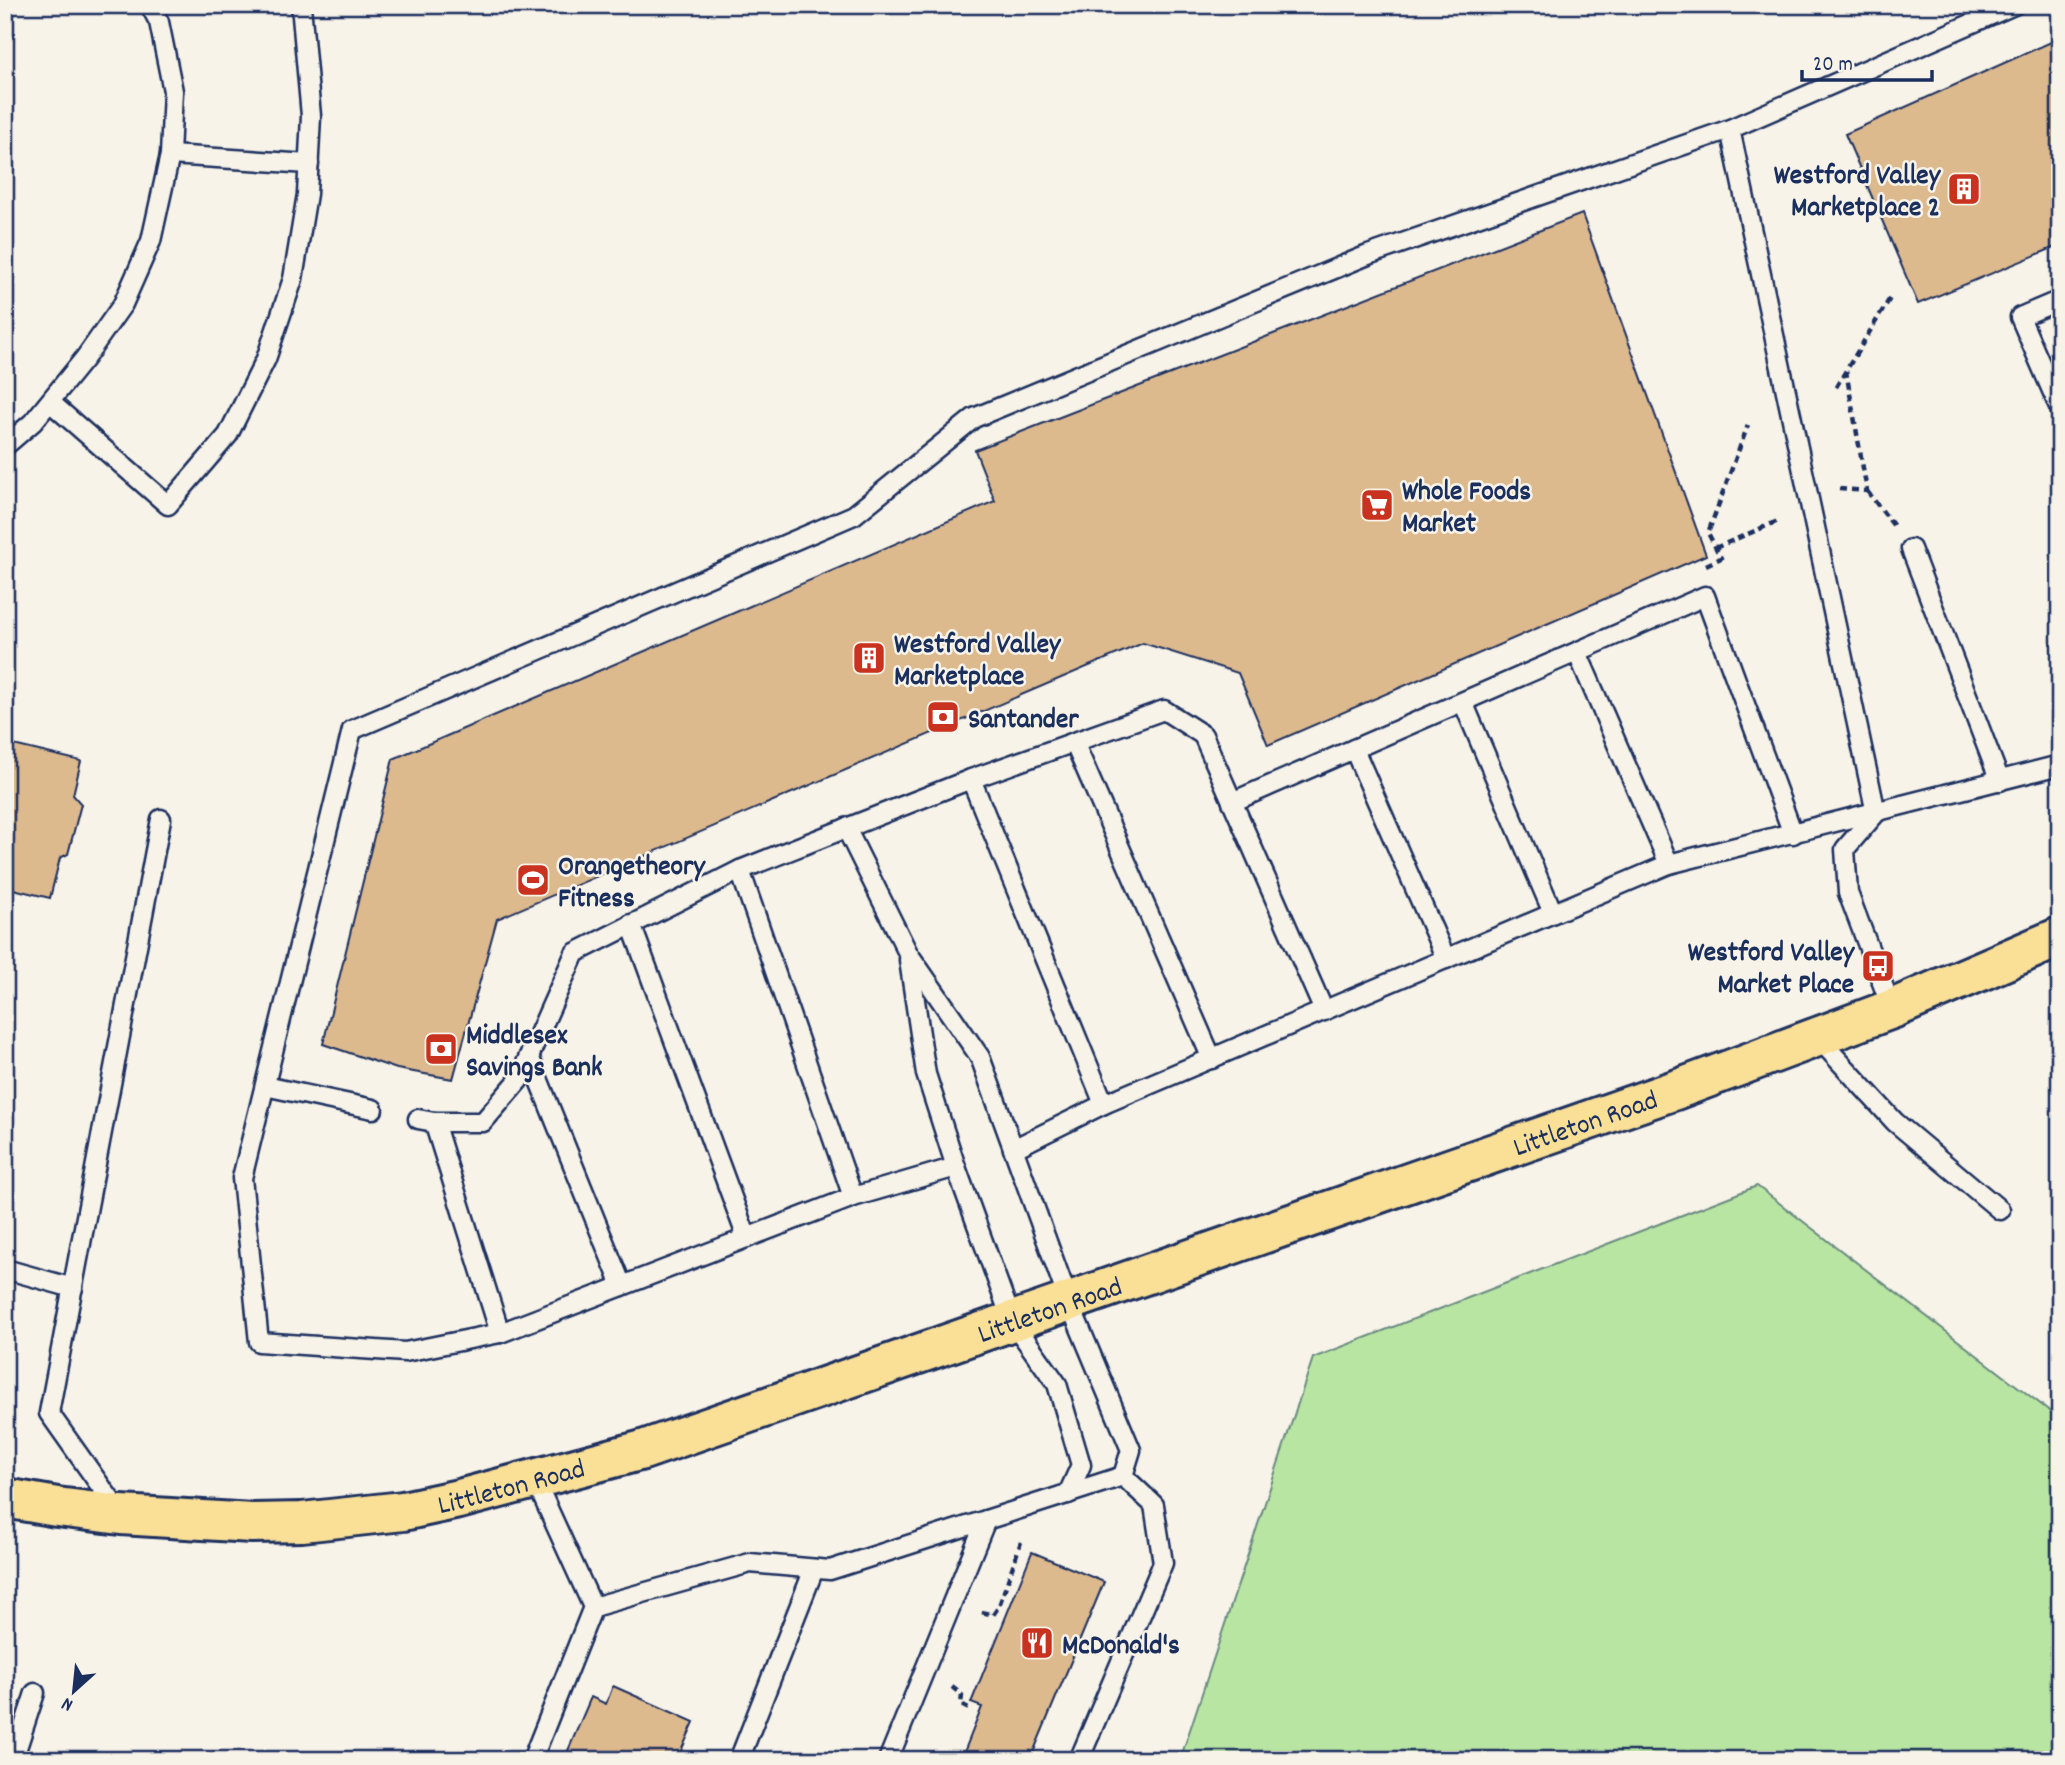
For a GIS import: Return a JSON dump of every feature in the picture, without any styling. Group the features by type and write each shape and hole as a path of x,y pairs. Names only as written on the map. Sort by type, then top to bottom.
{"main road":[{"name":"Littleton Road","path":"5,1498 121,1515 252,1523 403,1511 535,1480 643,1450 1678,1089 1892,1009 2060,937"}],"lane":[{"path":"5,446 33,422 85,358 123,304 151,241 170,155 173,91 159,22 150,5"},
{"path":"50,402 168,505 228,435 266,359 293,279 307,194 311,116 301,5"},
{"path":"956,1167 853,1197 500,1333 405,1352 259,1342 242,1178 352,730 854,515 974,418 1368,255 1730,129 2014,5"},
{"path":"1730,129 1876,813"},
{"path":"170,155 309,164"},
{"path":"2060,300 2020,317 2060,409"},
{"path":"1911,549 2000,780"},
{"path":"1232,802 1705,596 1793,834"},
{"path":"1577,652 1669,864"},
{"path":"1462,702 1553,913"},
{"path":"500,1333 426,1121 483,1122 518,1081 575,953 740,870 971,779 1164,710 1203,735 1324,1011"},
{"path":"1074,742 1212,1059"},
{"path":"1354,749 1446,959"},
{"path":"1013,1149 1104,1104 1669,864 2060,765"},
{"path":"971,779 1104,1104"},
{"path":"1876,813 1846,849 1848,893 1892,1009"},
{"path":"121,1515 49,1413 161,819"},
{"path":"846,828 908,953 980,1058 1069,1302 1131,1450 1123,1476"},
{"path":"740,870 853,1197"},
{"path":"631,924 747,1238"},
{"path":"908,953 926,1074 956,1167 1012,1321 1057,1384 1081,1465 1068,1494"},
{"path":"1818,1038 1895,1122 2000,1209"},
{"path":"528,1056 622,1286"},
{"path":"265,1086 373,1109"},
{"path":"5,1269 73,1288"},
{"path":"593,1606 750,1563 830,1570 1123,1476"},
{"path":"1079,1760 1163,1563 1154,1505 1123,1476"},
{"path":"532,1760 593,1606 535,1480"},
{"path":"888,1760 986,1520"},
{"path":"739,1760 814,1569"},
{"path":"13,1760 35,1693"}],"path":[{"path":"1836,387 1892,295"},
{"path":"1846,371 1867,491 1911,549"},
{"path":"1696,569 1721,558 1708,533 1748,425"},
{"path":"1839,489 1867,491"},
{"path":"1716,548 1778,521"}],"green space":[{"path":"1757,1186 2060,1419 2060,1760 1180,1760 1313,1358"}],"building":[{"name":"Westford Valley Marketplace 2","path":"2060,38 2060,245 1918,304 1845,134"},
{"name":"Westford Valley Marketplace","path":"1582,214 1706,555 1268,745 1238,673 1143,643 497,919 453,1079 397,1069 323,1044 393,759 995,501 975,450"},
{"path":"5,743 81,761 73,795 81,804 68,854 60,858 50,898 5,887"},
{"name":"McDonald's","path":"1032,1552 1104,1582 1030,1760 961,1760 982,1707 971,1703"},
{"path":"613,1686 694,1722 677,1760 564,1760 591,1697 606,1704"}],"place":[{"name":"Westford Valley Marketplace 2","path":"1964,189"},
{"name":"Whole Foods Market","path":"1377,505"},
{"name":"Westford Valley Marketplace","path":"869,658"},
{"name":"Santander","path":"943,717"},
{"name":"Orangetheory Fitness","path":"533,880"},
{"name":"Westford Valley Market Place","path":"1878,966"},
{"name":"Middlesex Savings Bank","path":"441,1049"},
{"name":"McDonald's","path":"1037,1643"}]}
